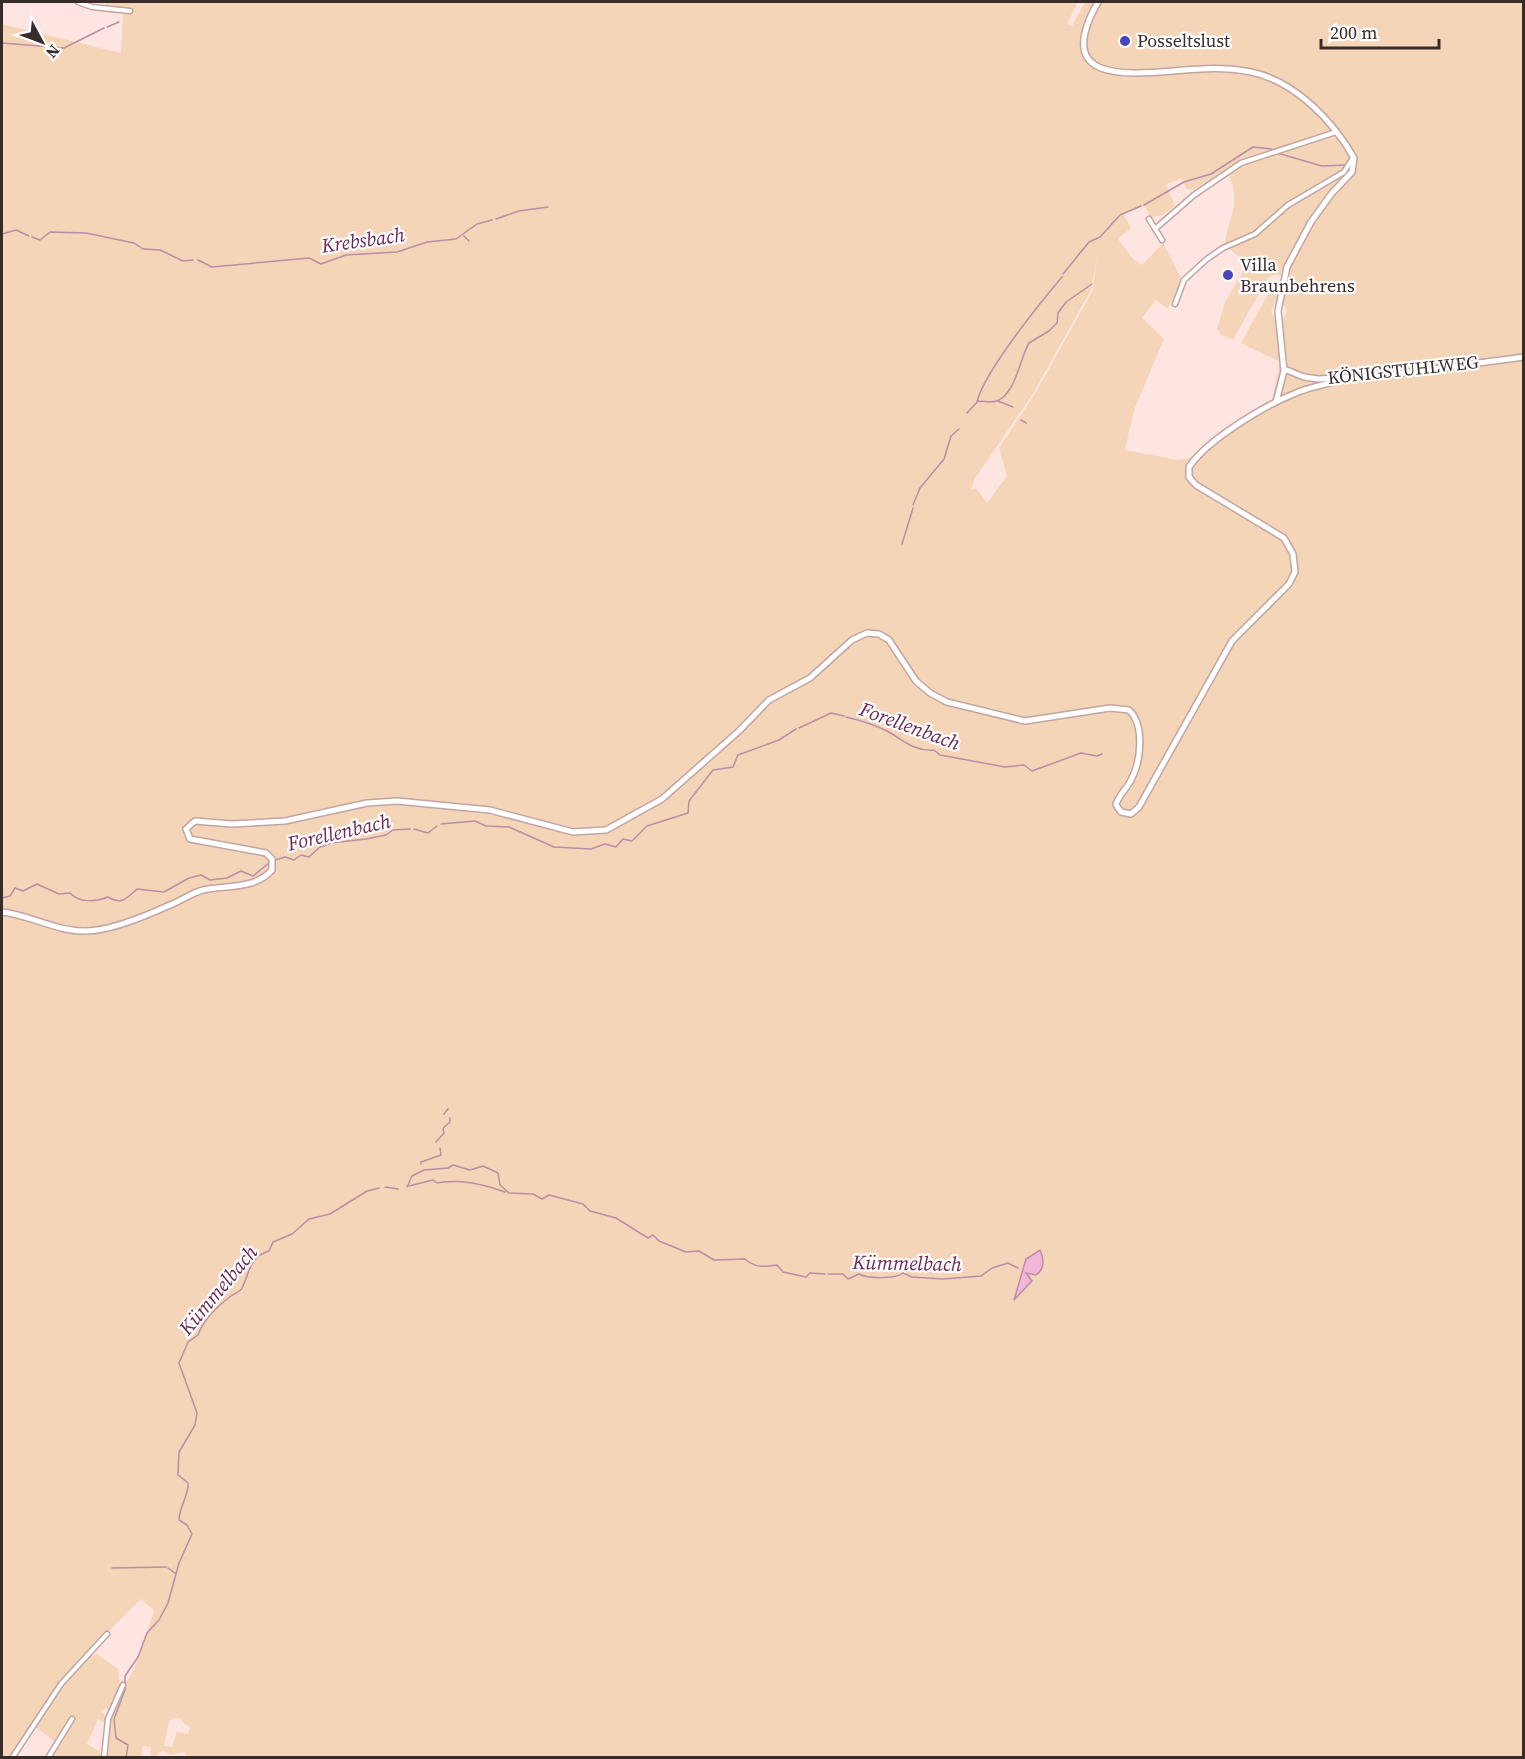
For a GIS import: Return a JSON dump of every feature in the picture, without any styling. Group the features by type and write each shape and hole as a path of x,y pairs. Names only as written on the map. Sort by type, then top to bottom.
{"street":[{"path":"78,2 92,8 130,11"},
{"path":"1098,2 1087,25 1083,45 1085,55 1096,65 1126,74 1221,68 1252,72 1267,77 1301,98 1321,114 1353,157 1355,165 1352,172 1332,193 1311,222 1287,267 1278,311 1284,369 1275,404"},
{"path":"1155,229 1194,195 1241,163 1336,132"},
{"path":"1174,304 1184,280 1207,259 1257,233 1301,197 1344,172 1353,157"},
{"path":"1149,219 1162,240"},
{"name":"KÖNIGSTUHLWEG","path":"1284,369 1311,378 1387,375 1524,357"},
{"path":"2,912 29,916 69,929 94,930 162,909 201,891 243,885 272,870 272,859 264,853 189,838 186,827 195,821 232,824 285,821 367,803 397,801 495,811 573,832 589,833 610,829 662,799 739,731 772,698 814,675 852,640 869,633 878,634 889,640 918,683 947,702 1025,721 1110,708 1129,710 1139,728 1136,768 1116,805 1120,812 1131,814 1138,807 1233,639 1289,584 1295,575 1292,550 1284,538 1199,487 1187,474 1192,463 1221,437 1275,404 1298,392 1345,377"},
{"path":"12,1758 61,1684 107,1634"},
{"path":"104,1758 108,1719 123,1685"},
{"path":"48,1758 72,1719"}],"shaded area":[{"path":"106,2 1078,2 1067,24 1072,26 1085,2 1523,2 1523,1757 189,1758 184,1752 170,1755 164,1751 158,1753 157,1757 150,1758 151,1747 143,1746 141,1757 106,1757 110,1718 119,1695 135,1667 154,1611 141,1599 76,1664 55,1689 9,1757 2,1757 2,24 121,53 123,12 105,7","holes":["1227,170 1234,192 1234,207 1225,244 1247,265 1225,302 1217,329 1222,335 1233,340 1267,279 1273,275 1290,274 1283,304 1287,311 1282,321 1278,322 1271,312 1279,293 1278,289 1272,287 1241,343 1280,362 1271,404 1189,458 1178,460 1125,450 1134,410 1164,339 1142,318 1156,300 1168,309 1182,280 1163,243 1142,265 1133,259 1118,239 1131,228 1123,214 1145,206 1150,218 1163,215 1175,205 1166,185 1181,178 1186,188 1193,190","1097,257 1093,290 1036,392 999,448 1007,476 987,503 976,488 971,490 974,480 1034,392 1091,290","174,1718 182,1719 184,1724 190,1727 188,1734 177,1732 172,1747 164,1746 169,1721"]},
{"path":"1040,1250 1043,1260 1041,1270 1036,1275 1026,1273 1032,1281 1014,1300 1026,1259"},
{"path":"97,1654 118,1669 120,1686 109,1711 105,1708 101,1712 106,1716 105,1723 98,1719 87,1744 102,1753 102,1757 50,1757 75,1717 71,1715 55,1742 34,1726 70,1674 88,1658"}],"waterway":[{"path":"107,27 119,22"},
{"path":"2,43 64,48 104,28"},
{"path":"1144,205 1184,182 1211,174 1253,147 1272,149"},
{"path":"1277,153 1322,166 1345,165"},
{"path":"1063,274 1089,242 1100,237 1120,215 1141,206"},
{"name":"Krebsbach","path":"496,219 519,211 548,207"},
{"name":"Krebsbach","path":"198,260 212,267 309,258 321,264 346,255 397,252 427,242 456,239 477,224 492,220"},
{"name":"Krebsbach","path":"2,234 16,230 29,236"},
{"name":"Krebsbach","path":"32,237 40,240 50,232 86,233 134,243 143,249 160,250 183,261 193,260"},
{"path":"464,236 469,241"},
{"path":"977,402 990,373 1001,356 1062,277"},
{"path":"967,413 978,401 995,402 1009,391 1029,343 1049,331 1057,323 1058,313 1066,302 1092,284"},
{"path":"998,401 1013,407"},
{"path":"1021,420 1026,423"},
{"path":"913,505 920,488 944,459 951,436 959,429"},
{"path":"902,544 913,508"},
{"name":"Forellenbach","path":"799,728 831,713 844,716"},
{"name":"Forellenbach","path":"846,717 887,731 914,747 934,750 940,755 1005,767 1024,765 1032,771 1081,753 1097,756 1102,754"},
{"name":"Forellenbach","path":"441,824 475,821 486,826 509,827 554,847 591,849 605,844 616,847 623,839 632,841 647,826 688,813 689,801 713,770 733,767 738,755 779,740 796,729"},
{"name":"Forellenbach","path":"414,829 428,833 437,826"},
{"name":"Forellenbach","path":"275,860 285,857 294,860 301,855 309,857 320,847 331,843 366,839 386,835 393,830 410,829"},
{"name":"Forellenbach","path":"2,898 10,896 15,888 23,891 37,884 59,894 70,893 78,899 93,901 108,897 120,901 137,889 164,892 189,878 201,875 210,880 227,878 241,871 253,876 270,862"},
{"path":"444,1114 448,1109"},
{"path":"436,1142 444,1133 443,1128 450,1122 450,1118"},
{"path":"421,1164 421,1162 441,1155 440,1148"},
{"name":"Kümmelbach","path":"407,1187 412,1176 424,1170 448,1168 453,1165 470,1170 483,1166 498,1173 500,1185 509,1193 533,1194 542,1199 549,1195 583,1204 590,1211 616,1218 648,1238 653,1235 659,1241 686,1252 699,1251 714,1260 745,1259 760,1266 777,1265 783,1272 806,1277 810,1273 825,1274"},
{"path":"409,1186 433,1180 437,1183 472,1183 505,1192"},
{"name":"Kümmelbach","path":"385,1187 398,1189"},
{"name":"Kümmelbach","path":"126,1758 128,1745 116,1738 114,1719 125,1690 125,1676 138,1657 147,1633 159,1620 168,1603 179,1563 192,1534 187,1525 179,1520 188,1483 178,1475 179,1452 195,1425 197,1413 179,1363 188,1342 198,1335 216,1309 241,1289 254,1261 269,1251 273,1242 292,1234 309,1219 330,1214 367,1191 379,1188"},
{"name":"Kümmelbach","path":"828,1274 843,1274 848,1279 859,1274 881,1278 903,1273 912,1277 943,1279 981,1276 992,1268 1008,1263 1018,1268"},
{"path":"112,1568 166,1567"},
{"path":"168,1568 176,1574"}],"place":[{"name":"Posseltslust","path":"1125,41"},
{"name":"Villa Braunbehrens","path":"1228,275"}]}
